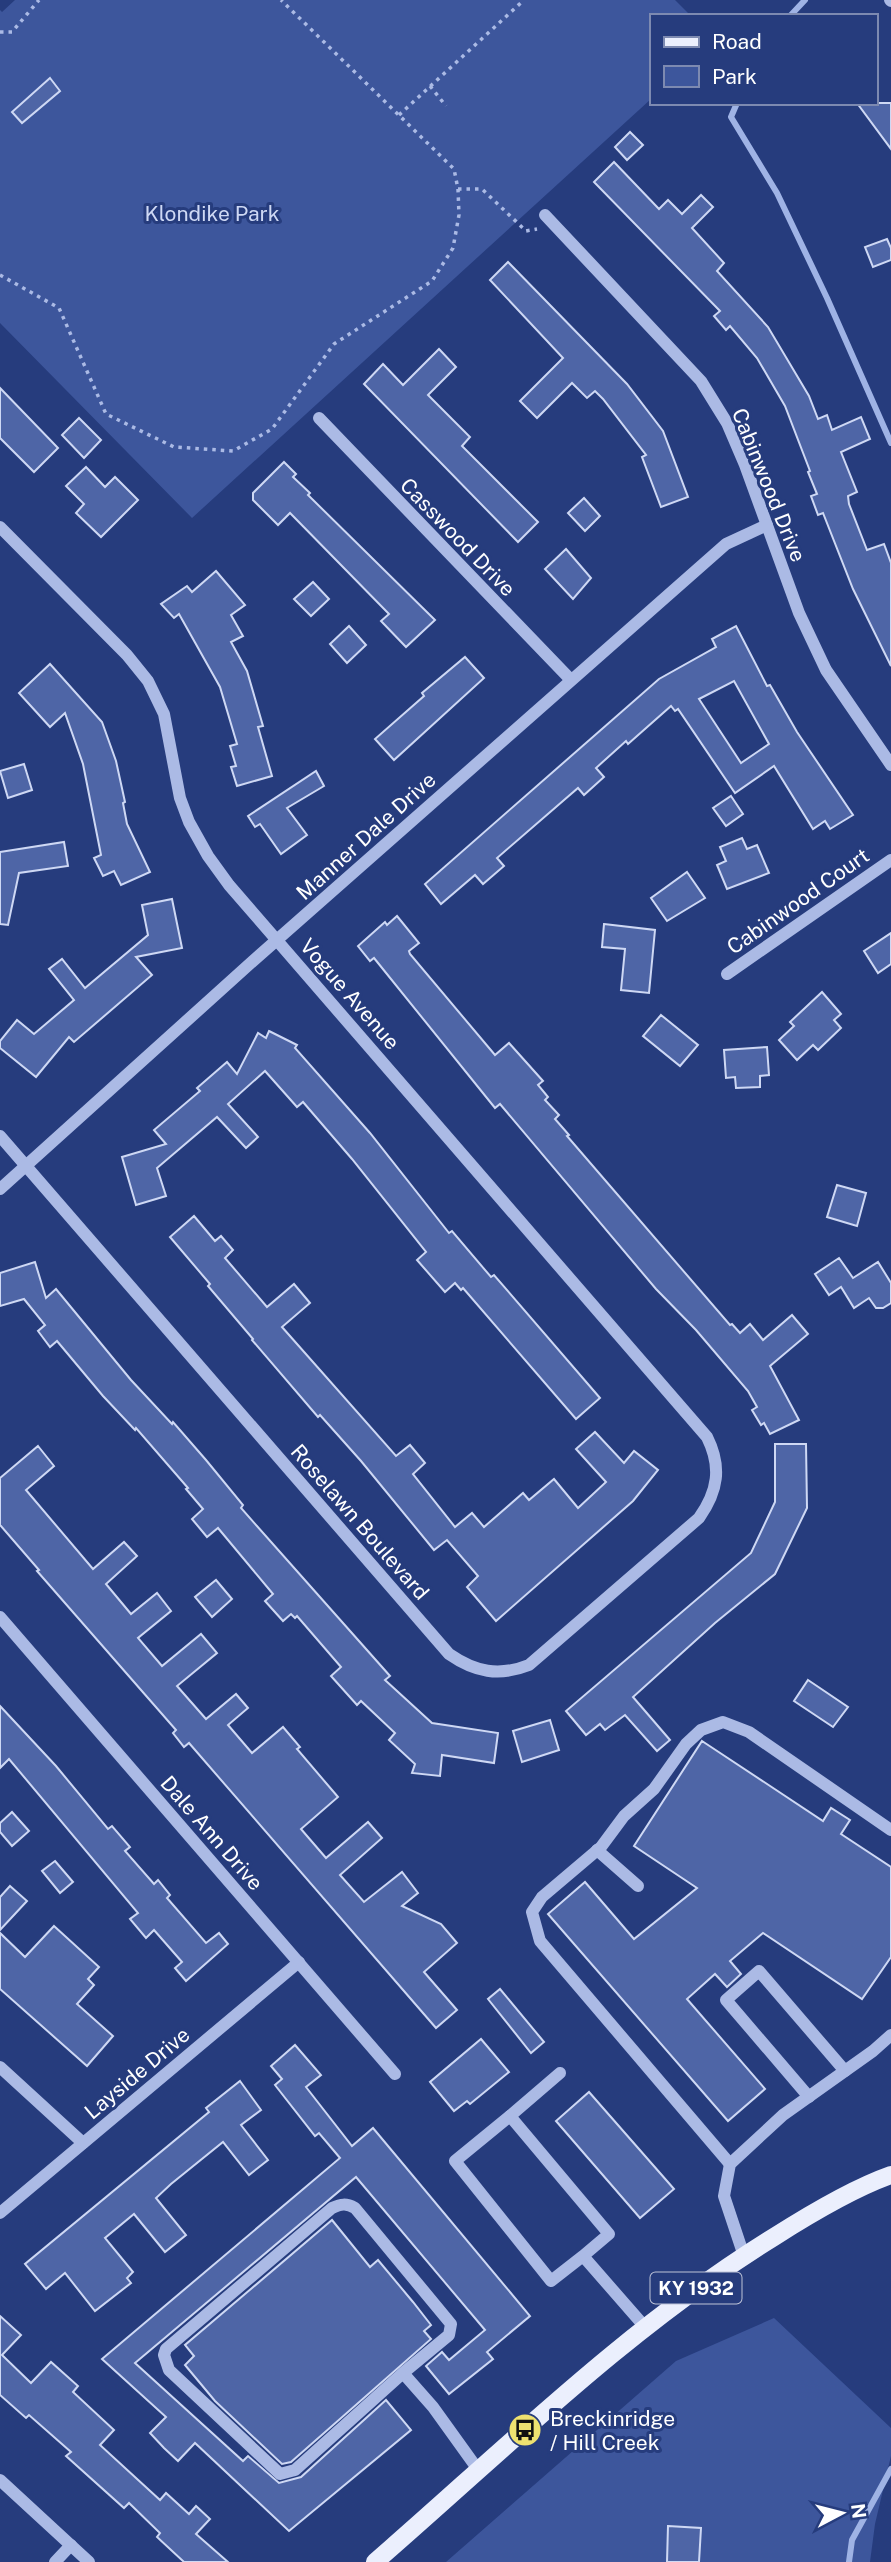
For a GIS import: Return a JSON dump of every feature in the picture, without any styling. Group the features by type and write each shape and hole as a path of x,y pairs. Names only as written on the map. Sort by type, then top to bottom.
{"main road":[{"name":"KY 1932","path":"374,2562 645,2327 703,2283 804,2218 888,2176"}],"street":[{"name":"Cabinwood Drive","path":"545,215 701,381 727,424 799,614 826,670 891,765"},
{"name":"Casswood Drive","path":"319,418 571,680"},
{"name":"Manner Dale Drive","path":"0,1189 726,544 767,525"},
{"name":"Vogue Avenue","path":"0,527 127,655 148,681 164,714 180,798 189,822 208,856 229,885 707,1437 717,1464"},
{"name":"Cabinwood Court","path":"727,974 891,860"},
{"name":"Roselawn Boulevard","path":"0,1136 449,1654 466,1665 486,1672 515,1670 529,1665 550,1649 699,1518 709,1504 715,1488 717,1464"},
{"name":"Dale Ann Drive","path":"0,1617 396,2074"},
{"path":"730,2164 540,1941 532,1912 542,1897 597,1850 624,1816 654,1789 686,1744 701,1730 723,1722 749,1732 891,1830"},
{"path":"597,1850 638,1886"},
{"name":"Layside Drive","path":"0,2213 299,1962"},
{"path":"808,2097 726,2000 759,1971 845,2071"},
{"path":"744,2256 724,2196 730,2164 783,2115 891,2035"},
{"path":"0,2067 83,2143"},
{"path":"510,2116 609,2234 551,2281 455,2161 560,2073"},
{"path":"348,2204 355,2208 451,2324 449,2336 403,2374 295,2470 280,2474 169,2370 164,2355 166,2349 332,2208 348,2204"},
{"path":"583,2256 645,2327"},
{"path":"403,2374 433,2407 479,2470"},
{"path":"0,2480 89,2562"},
{"path":"55,2562 71,2545"}],"path":[{"path":"0,32 12,32 39,0"},
{"path":"0,275 59,308 106,414 174,447 233,451 272,429 334,344 432,281 453,248 459,215 454,169 281,0"},
{"path":"399,114 524,0"},
{"path":"430,86 446,106"},
{"path":"458,189 482,189 526,231 555,225"}],"green space":[{"name":"Klondike Park","path":"15,0 675,0 689,14 650,14 650,100 192,518 0,323 0,10 2,12"},
{"path":"774,2318 891,2428 891,2456 875,2524 870,2562 446,2562 676,2361"}],"building":[{"path":"50,78 60,91 22,123 12,112"},
{"path":"891,103 891,149 858,105"},
{"path":"630,132 643,145 627,160 615,147"},
{"path":"614,162 659,209 668,200 682,214 701,195 713,207 692,228 724,263 717,271 768,327 809,396 818,419 827,415 832,430 861,417 870,439 841,452 857,492 848,496 849,504 867,550 884,544 891,563 891,666 853,589 823,513 818,515 811,496 817,494 785,406 757,358 730,326 726,330 714,316 720,311 594,182"},
{"path":"887,239 891,248 891,260 873,267 865,247"},
{"path":"508,262 627,384 663,431 688,497 661,507 642,457 646,455 595,391 587,398 572,383 537,418 520,401 563,358 490,280"},
{"path":"439,349 456,367 428,395 470,437 462,446 538,522 518,542 364,384 383,364 403,385"},
{"path":"0,388 58,448 34,472 0,438"},
{"path":"79,418 101,440 84,458 62,435"},
{"path":"284,462 296,474 293,477 310,493 308,495 435,620 406,647 381,621 389,614 290,513 278,525 253,500 253,493"},
{"path":"86,467 105,487 115,477 138,500 101,537 76,513 84,504 66,486"},
{"path":"584,498 600,516 585,531 568,513"},
{"path":"566,549 591,578 573,599 545,569"},
{"path":"216,571 245,605 231,615 243,636 231,642 247,671 263,726 258,727 272,776 237,786 231,767 236,766 230,746 237,744 220,687 179,614 174,618 161,604 187,586 192,592"},
{"path":"313,582 329,599 311,616 294,599"},
{"path":"349,626 366,645 347,663 330,644"},
{"path":"736,626 767,686 770,685 797,732 853,815 830,829 825,821 813,829 774,766 735,793 678,709 675,711 671,706 596,768 604,777 584,795 578,788 497,858 504,866 483,884 475,875 441,904 425,884 659,679 716,647 712,639","holes":["734,681 769,744 741,763 699,699"]},
{"path":"465,657 484,678 394,760 375,739 424,696 422,693"},
{"path":"50,664 102,722 116,761 127,824 150,872 121,885 114,871 103,876 94,858 101,855 83,764 65,713 50,727 19,693"},
{"path":"24,764 32,790 8,798 0,771"},
{"path":"316,771 324,786 287,808 307,835 281,854 260,824 255,827 248,816"},
{"path":"731,796 743,814 726,826 713,808"},
{"path":"742,838 747,849 757,845 769,873 727,889 717,865 726,861 720,847"},
{"path":"64,842 68,866 19,873 8,925 0,924 0,852"},
{"path":"687,872 705,898 667,921 651,898"},
{"path":"172,899 182,948 136,957 152,975 74,1042 69,1037 36,1077 0,1048 0,1041 17,1020 34,1034 74,1000 49,969 62,959 85,988 148,935 142,905"},
{"path":"397,916 419,943 409,951 410,954 495,1055 509,1043 543,1081 538,1085 548,1097 545,1100 559,1115 555,1119 569,1135 567,1136 730,1325 740,1333 750,1324 763,1340 792,1315 808,1334 770,1366 799,1420 770,1434 764,1423 761,1425 752,1410 757,1407 748,1391 696,1330 656,1289 500,1104 495,1108 374,958 370,961 358,946 385,922 387,925"},
{"path":"604,924 655,930 649,993 621,990 625,949 602,947"},
{"path":"891,933 891,964 878,973 864,951"},
{"path":"822,992 841,1014 834,1020 841,1028 818,1050 813,1045 797,1060 779,1040 794,1026 790,1022"},
{"path":"661,1015 698,1045 680,1066 643,1036"},
{"path":"269,1031 297,1045 295,1048 370,1133 449,1233 452,1231 491,1277 494,1275 600,1398 576,1419 463,1288 461,1290 455,1283 445,1292 417,1260 426,1252 352,1159 303,1102 297,1107 265,1071 228,1104 258,1137 246,1148 217,1117 157,1168 166,1196 136,1205 122,1157 166,1144 154,1130 200,1091 197,1088 227,1062 237,1074 258,1033 266,1038"},
{"path":"767,1047 769,1075 760,1076 760,1087 736,1088 735,1077 726,1078 724,1050"},
{"path":"837,1185 866,1193 857,1226 827,1217"},
{"path":"194,1216 215,1241 221,1236 233,1250 225,1258 267,1307 294,1284 310,1303 282,1327 396,1456 410,1445 425,1463 413,1474 455,1527 472,1513 484,1527 523,1493 529,1500 554,1479 578,1508 606,1482 576,1449 595,1432 624,1463 634,1451 658,1470 633,1501 496,1621 467,1587 478,1576 447,1540 434,1550 361,1461 320,1415 318,1417 252,1340 170,1237"},
{"path":"839,1258 853,1278 878,1262 891,1283 891,1303 883,1308 876,1308 869,1298 854,1308 841,1287 829,1295 815,1274"},
{"path":"35,1262 46,1298 56,1289 131,1380 206,1460 243,1505 241,1508 390,1676 385,1680 432,1723 498,1733 494,1763 442,1755 440,1776 412,1773 415,1764 389,1740 395,1733 361,1701 357,1705 331,1676 341,1667 297,1616 295,1618 291,1614 283,1621 265,1601 273,1594 218,1528 207,1537 192,1519 203,1509 186,1489 188,1488 136,1428 135,1430 103,1396 57,1341 50,1347 38,1331 45,1325 24,1299 0,1306 0,1273"},
{"path":"775,1444 806,1444 807,1508 775,1574 715,1623 633,1697 670,1740 657,1751 625,1715 605,1730 600,1724 586,1735 566,1711 751,1553 775,1502"},
{"path":"38,1446 54,1466 26,1490 93,1569 124,1542 137,1556 106,1584 131,1614 157,1593 171,1611 138,1638 162,1666 201,1634 217,1653 177,1686 206,1719 236,1694 248,1708 228,1725 252,1753 283,1727 300,1747 297,1749 338,1797 301,1829 326,1858 368,1822 382,1838 340,1875 364,1902 402,1872 418,1893 402,1906 441,1924 457,1943 424,1972 457,2010 436,2028 189,1743 184,1747 173,1733 176,1730 0,1525 0,1478"},
{"path":"216,1580 232,1599 212,1617 195,1597"},
{"path":"808,1680 848,1707 833,1727 794,1701"},
{"path":"0,1706 56,1766 108,1829 112,1826 130,1847 125,1851 154,1884 158,1880 170,1895 167,1898 206,1943 219,1933 228,1944 186,1981 175,1968 182,1962 154,1930 146,1938 130,1919 138,1913 9,1759 0,1768"},
{"path":"550,1720 559,1750 522,1762 513,1731"},
{"path":"702,1741 823,1821 831,1808 850,1820 841,1834 891,1867 891,1957 862,1999 763,1933 730,1961 741,1974 727,1987 715,1974 687,1999 765,2089 728,2121 548,1914 585,1882 634,1939 697,1888 634,1846"},
{"path":"12,1812 29,1831 12,1846 0,1832 0,1823"},
{"path":"55,1861 73,1882 60,1893 42,1871"},
{"path":"10,1886 27,1901 0,1930 0,1897"},
{"path":"54,1926 99,1967 88,1979 94,1985 77,2004 113,2036 87,2066 0,1989 0,1933 25,1957"},
{"path":"500,1989 544,2042 531,2053 488,1999"},
{"path":"481,2039 509,2072 470,2104 467,2101 454,2111 430,2082"},
{"path":"295,2045 321,2075 306,2087 352,2146 373,2128 530,2316 487,2352 493,2359 449,2394 426,2366 442,2352 449,2360 485,2330 356,2177 135,2363 243,2461 248,2456 279,2483 301,2477 386,2400 411,2430 289,2531 195,2443 178,2461 150,2433 166,2417 102,2359 340,2158 319,2133 315,2136 275,2085 282,2079 271,2066"},
{"path":"240,2081 261,2110 241,2125 268,2160 249,2175 223,2142 171,2184 156,2198 186,2235 165,2252 134,2214 105,2238 133,2272 127,2278 131,2283 95,2311 65,2273 46,2289 25,2264 209,2112 206,2108"},
{"path":"589,2092 674,2189 640,2218 556,2121"},
{"path":"332,2220 370,2267 378,2260 413,2302 431,2325 424,2331 431,2339 291,2462 282,2464 215,2401 185,2365 194,2356 185,2345"},
{"path":"0,2316 21,2335 2,2355 31,2383 51,2362 78,2386 73,2392 114,2430 100,2445 160,2500 166,2493 189,2514 196,2506 210,2519 196,2534 228,2562 184,2562 157,2537 160,2533 129,2503 124,2508 66,2456 71,2452 29,2415 26,2418 0,2395"},
{"path":"668,2526 701,2528 699,2562 667,2562"}],"waterway":[{"path":"792,14 805,0"},
{"path":"736,105 731,117 777,193 891,443"},
{"path":"849,2562 852,2540 891,2469"}],"place":[{"name":"Breckinridge / Hill Creek","path":"525,2430"}]}
